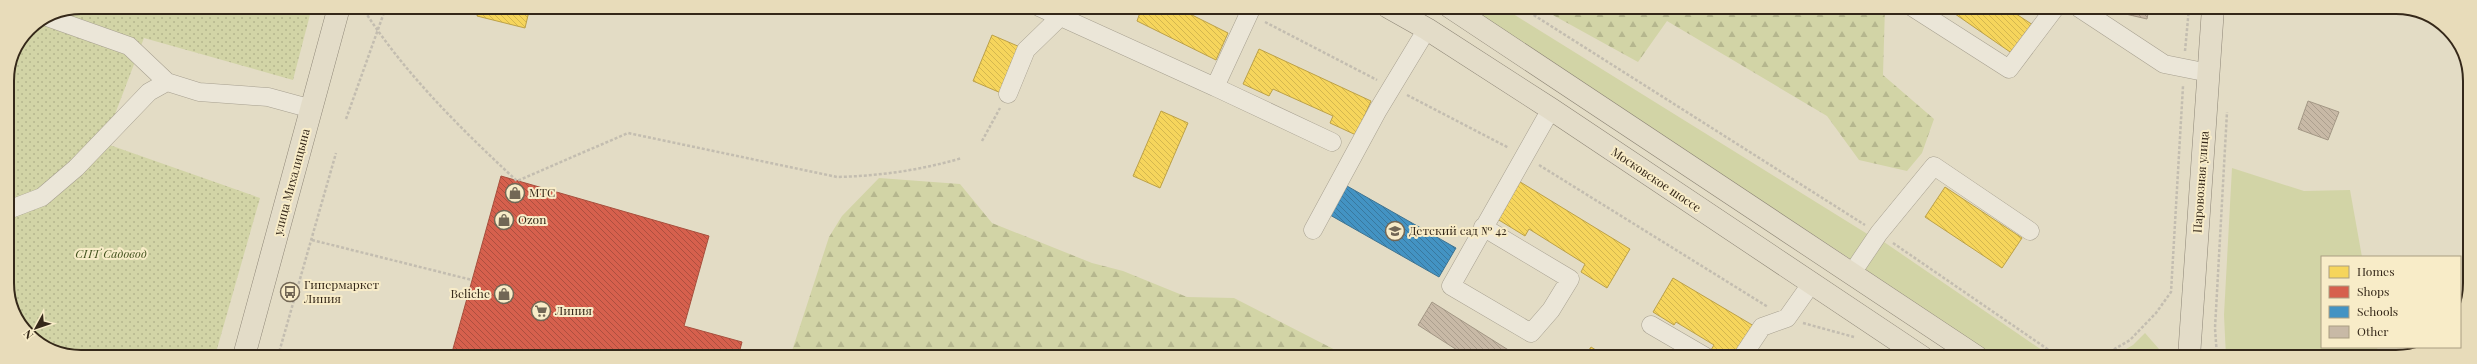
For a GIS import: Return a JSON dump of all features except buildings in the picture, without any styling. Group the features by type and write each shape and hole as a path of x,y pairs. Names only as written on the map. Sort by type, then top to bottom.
{"main road":[{"name":"улица Михалицына","path":"246,350 337,14"},
{"name":"Московское шоссе","path":"1400,14 1427,29 1551,109 1911,350"},
{"path":"1461,14 1967,350"},
{"name":"Паровозная улица","path":"2189,350 2213,14"}],"street":[{"path":"1054,14 1332,142"},
{"path":"1215,87 1249,14"},
{"path":"1922,14 2009,69 2050,14"},
{"path":"2088,14 2164,64 2209,73"},
{"path":"1008,94 1026,50 1060,17"},
{"path":"54,20 129,46 167,82 199,92 268,97 312,109"},
{"path":"1313,230 1378,110 1427,29"},
{"path":"14,208 42,197 76,168 149,92 167,82"},
{"path":"1483,227 1570,278 1551,310 1531,332 1451,286 1483,227 1551,109"},
{"path":"1852,273 1879,234 1934,166 2030,231"},
{"path":"1747,350 1762,327 1787,318 1811,284"},
{"path":"1651,325 1694,350"}],"path":[{"path":"366,14 378,32 460,128 517,181 628,133 837,176 868,176 925,168 962,158"},
{"path":"346,119 384,14"},
{"path":"1258,14 1392,88 1524,156 1787,318 1856,337"},
{"path":"1532,14 1879,234 2049,350"},
{"path":"2113,350 2130,340 2156,313 2171,292 2188,14"},
{"path":"982,141 1008,94"},
{"path":"2217,350 2215,328 2228,104"},
{"path":"280,350 336,153"},
{"path":"312,240 472,280"}],"green space":[{"name":"СНТ Садовод","path":"310,14 293,80 144,38 104,143 260,198 217,350 81,350 64,348 51,343 40,336 28,324 21,313 15,296 14,283 14,81 15,68 19,55 25,44 44,25 55,19 68,15"},
{"path":"1474,14 1513,14 1869,235 1852,260"},
{"path":"1551,14 1885,14 1883,75 1934,119 1922,153 1907,171 1859,160 1827,116 1667,21 1638,62"},
{"path":"2232,168 2304,191 2350,190 2362,256 2321,256 2321,348 2377,348 2378,350 2226,350 2224,315"},
{"path":"879,178 960,184 992,223 1092,263 1123,271 1187,297 1234,298 1335,350 792,350 829,237 842,216"},
{"path":"1884,242 2042,350 1986,350 1865,269"},
{"path":"2145,333 2160,350 2124,350 2133,345"}],"place":[{"name":"МТС","path":"515,193"},
{"name":"Ozon","path":"504,220"},
{"name":"Детский сад № 42","path":"1395,231"},
{"name":"Гипермаркет Линия","path":"290,292"},
{"name":"Beliche","path":"504,294"},
{"name":"Линия","path":"541,311"}]}
